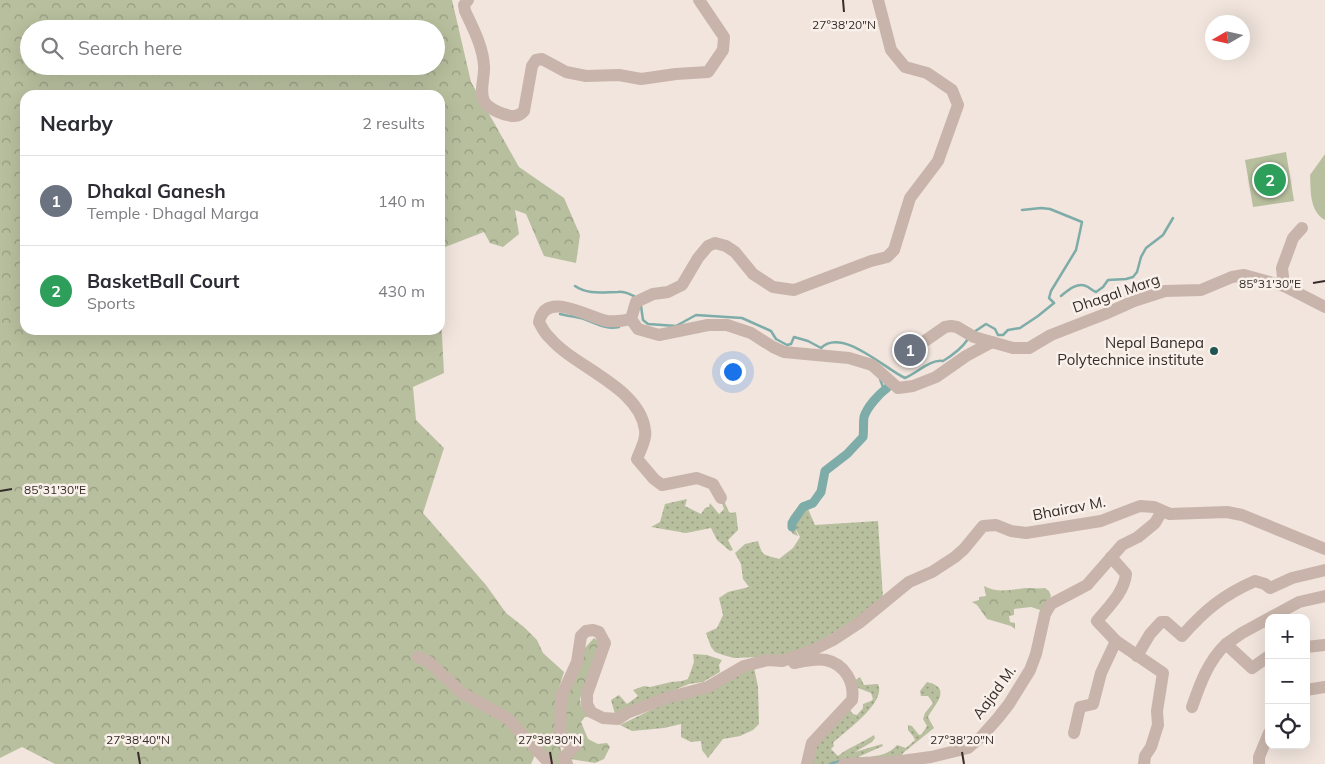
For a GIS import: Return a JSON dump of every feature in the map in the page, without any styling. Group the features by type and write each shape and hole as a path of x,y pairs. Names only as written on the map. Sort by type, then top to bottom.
{"street":[{"path":"468,0 464,5 465,11 484,62 482,98 490,108 513,116 520,115 524,111 532,66 536,60 542,58 566,72 586,76 619,75 641,79 708,72 723,50 724,37 699,0"},
{"path":"631,319 636,302 654,294 668,292 682,285 698,258 708,246 716,244 726,246 736,252 753,274 773,287 794,290 871,261 887,257 894,250 910,198 938,161 958,105 952,90 927,73 905,67 892,50 878,0"},
{"path":"1284,286 1282,268 1293,238 1302,228"},
{"name":"Dhagal Marg","path":"919,344 945,326 957,327 974,337 1013,348 1029,348 1051,334 1134,301 1164,291 1201,290 1232,277 1244,275 1284,286 1325,307"},
{"path":"631,319 608,321 565,306 548,308 541,313 539,322 550,340 611,383 635,406 646,432 637,459 654,479 662,485 697,478 712,484 721,498"},
{"path":"631,319 638,329 659,335 708,325 727,325 751,333 773,348 784,352 849,358 872,366 898,388 914,386 936,377 966,356 992,342"},
{"name":"Bhairav M.","path":"782,661 811,651 833,640 859,623 909,582 932,572 964,549 982,526 996,525 1026,534 1101,521 1140,506 1154,507 1170,514"},
{"name":"Aajad M.","path":"844,764 931,758 968,748 982,736 1004,711 1030,670 1036,654 1045,614 1051,604 1087,585 1122,545 1138,537 1154,523 1162,511 1170,514 1228,512 1242,515 1325,549"},
{"path":"1111,557 1126,574 1125,581 1119,594 1096,622 1116,641 1163,674 1157,711 1158,725 1151,747 1145,756 1144,764"},
{"path":"1137,656 1150,634 1162,622 1166,622 1182,636 1207,609 1233,591 1255,581 1265,584 1270,588 1292,578 1325,570"},
{"path":"1192,707 1202,678 1217,653 1226,644 1259,623 1299,602 1325,596"},
{"path":"567,764 564,757 575,746 560,740 561,697 577,662 581,636 586,631 593,630 599,632 605,643 587,694 587,704 591,712 603,718 618,719 627,713 666,698 708,687 754,662 768,660 793,663 828,660 838,666 849,677 854,691 852,700 812,743 807,764"},
{"path":"1074,733 1080,707 1093,704 1101,673 1116,641"},
{"path":"1226,644 1252,668 1265,659"},
{"path":"1310,647 1325,645"},
{"path":"418,657 429,662 462,693 507,718 550,764"},
{"path":"1310,689 1325,687"},
{"path":"1259,764 1259,757 1265,743"}],"green space":[{"path":"0,0 452,0 471,82 519,167 564,198 580,235 576,263 544,256 526,214 515,210 519,234 503,247 490,243 484,232 445,247 445,90 20,90 20,335 442,335 444,373 413,387 416,420 444,448 423,513 486,585 506,613 537,640 543,653 564,672 555,700 555,722 564,764 555,764 536,753 531,764 55,764 22,747 0,758"},
{"path":"1286,152 1294,201 1253,207 1245,160"},
{"path":"1325,154 1325,220 1313,206 1310,175"},
{"path":"822,472 826,473 824,488 816,502 808,509 815,525 878,521 883,598 860,616 811,647 782,656 734,658 715,652 706,633 717,628 723,615 719,598 728,592 749,587 743,579 741,564 735,553 745,544 758,541 764,554 779,559 793,548 800,537 794,526 798,536 793,534 788,527 790,517 801,503 812,499 822,480 820,475"},
{"path":"720,498 724,501 729,512 736,512 738,530 728,540 733,550 730,551 717,540 711,528 686,533 651,527 660,522 665,504 687,499 685,506 701,514 705,508 709,507 710,503 719,514 724,509"},
{"path":"984,586 999,590 1045,588 1051,596 1043,611 1031,607 1014,609 1014,615 1009,616 1010,622 1015,623 1015,629 987,619 977,605 972,602 979,600 979,597 986,596"},
{"path":"594,638 599,642 598,648 580,699 581,706 591,717 585,717 581,722 588,739 598,744 607,743 610,747 604,759 595,763 570,759 567,754 563,697 584,649"},
{"path":"693,654 707,655 722,660 719,665 720,672 703,682 689,684 615,714 611,700 619,695 627,704 638,696 633,690 644,686 650,687 688,679 694,662"},
{"path":"754,667 758,687 759,724 753,730 740,736 723,739 708,758 702,750 701,741 691,742 681,737 681,724 664,728 632,731 620,725 653,709"},
{"path":"860,677 864,685 878,684 879,692 871,708 833,743 834,746 831,749 838,756 874,735 875,738 872,742 855,752 882,744 883,746 858,757 884,754 897,745 906,748 915,740 908,730 908,725 912,726 919,735 922,734 927,726 923,719 933,703 928,696 921,696 920,691 927,682 939,688 940,693 937,703 928,717 934,728 903,753 901,757 835,764 809,764 815,743 850,710 853,714 857,715 863,708 863,704 873,699 871,693 858,688 854,681"}],"waterway":[{"path":"1022,210 1050,209 1082,222 1076,250 1051,291 1049,298 1054,303"},
{"path":"1061,296 1077,286 1084,285 1096,292 1108,280 1133,277 1137,272 1141,257 1146,248 1163,235 1173,218"},
{"path":"575,286 590,292 622,292 634,296"},
{"path":"974,332 986,324 995,329 998,335 1003,335 1008,330 1020,328 1054,303"},
{"path":"641,306 643,320 648,324 676,326 696,315 742,318 771,331 776,339 787,345 791,344 794,337 808,341 821,348 830,343 852,346 905,378 928,364 943,361 957,351 968,339"},
{"path":"560,314 584,319 605,327 619,327"},
{"path":"880,379 883,387 887,388"},
{"path":"792,527 792,523 803,507 813,503 821,492 825,471 847,454 863,437 864,417 874,401 887,388"},
{"path":"830,764 840,761"}],"place":[{"name":"BasketBall Court","path":"1270,180"},
{"name":"Dhakal Ganesh","path":"910,350"},
{"name":"Nepal Banepa Polytechnice institute","path":"1214,351"}]}
